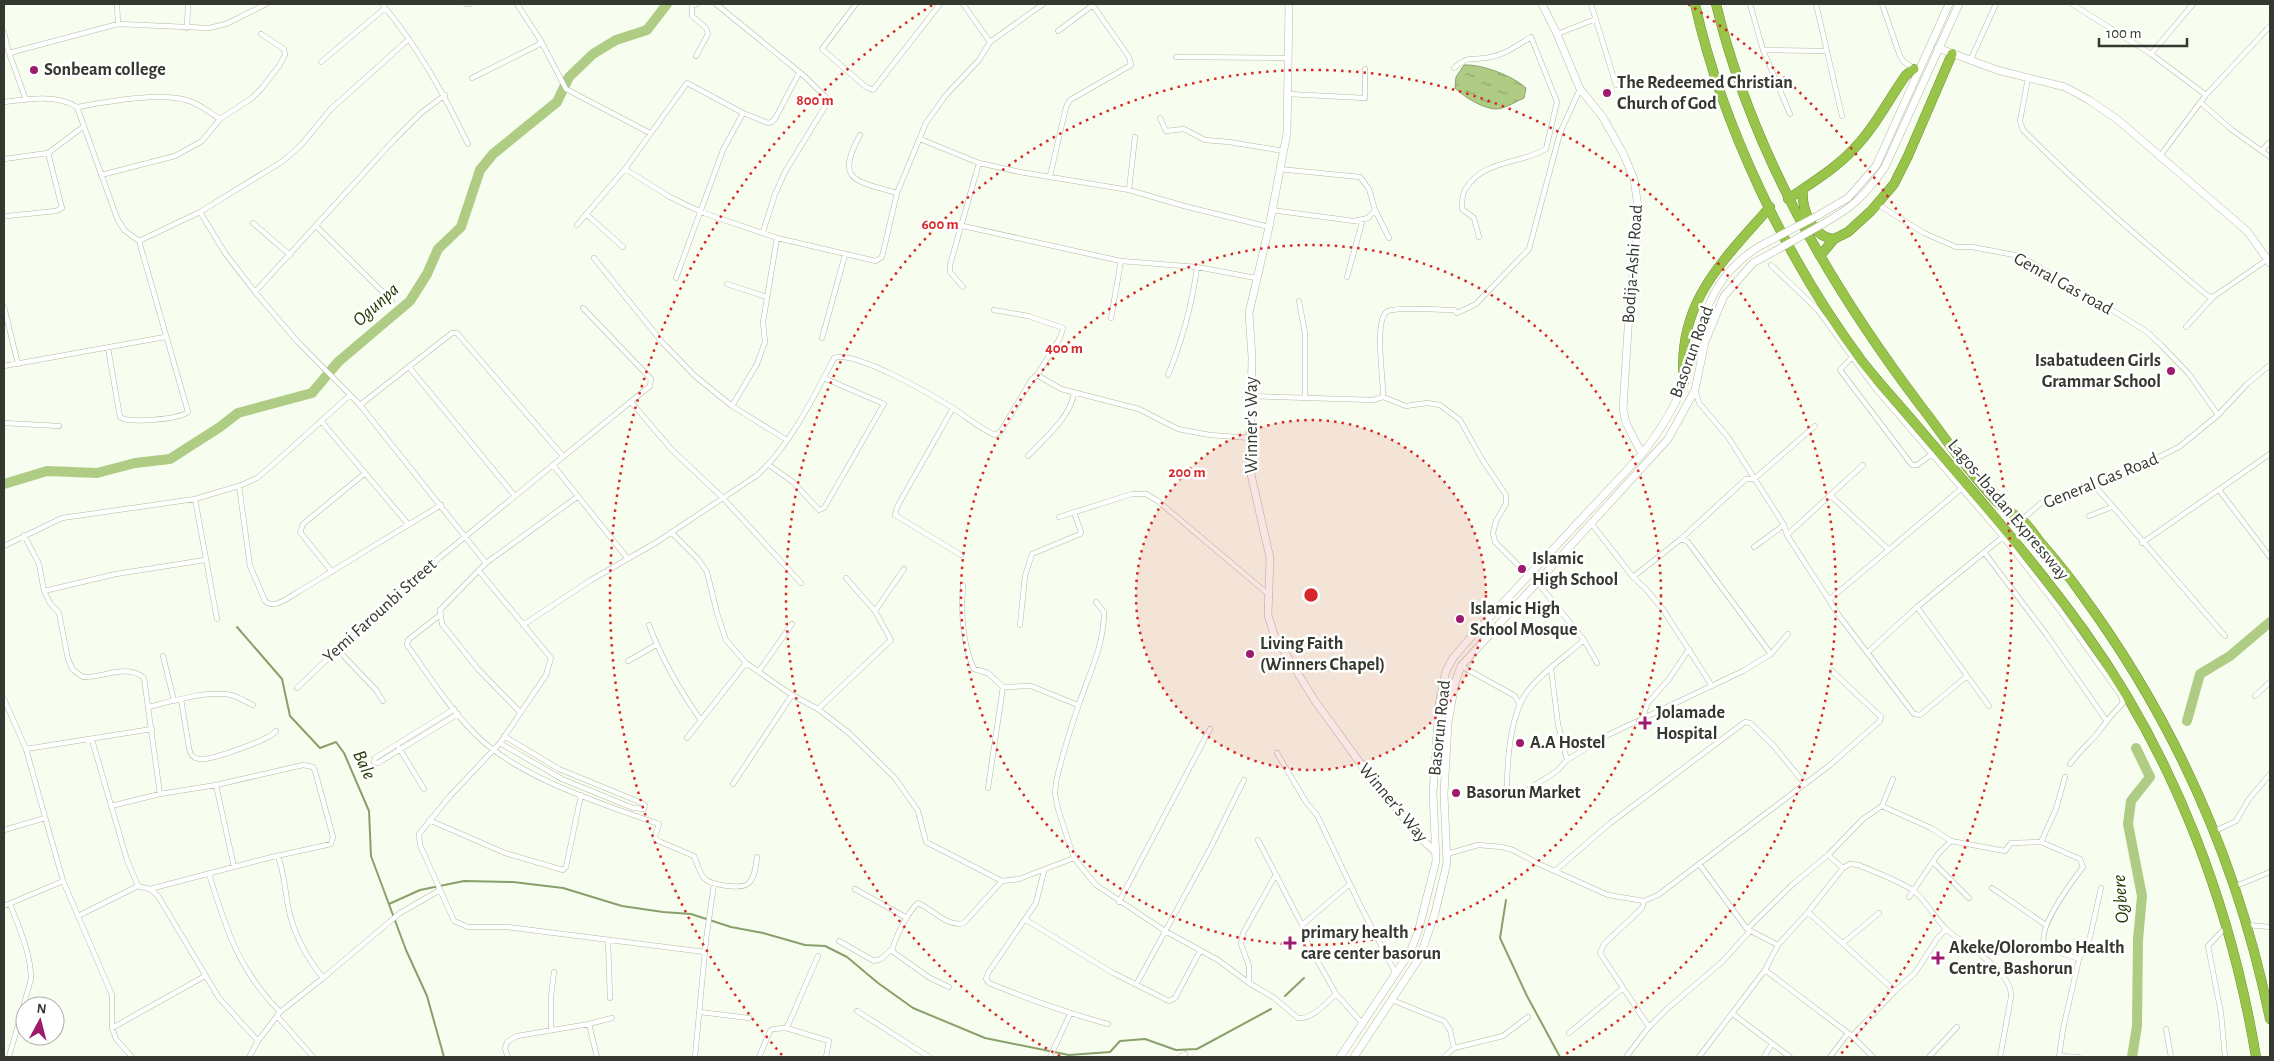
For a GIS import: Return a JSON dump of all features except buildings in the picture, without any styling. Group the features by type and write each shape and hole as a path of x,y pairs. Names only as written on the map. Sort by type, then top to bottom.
{"highway":[{"name":"Lagos-Ibadan Expressway","path":"1695,4 1704,42 1743,149 1770,207 1823,306 1862,360 2087,635 2141,721 2185,812 2227,926 2245,997 2256,1057"},
{"name":"Lagos-Ibadan Expressway","path":"1716,4 1724,36 1753,118 1788,199 1820,256 1876,346 1966,466 2005,509 2022,520 2082,594 2136,675 2184,761 2215,831 2236,886 2248,925 2270,1019"},
{"path":"1820,256 1834,239 1848,232 1877,204 1894,184 1952,54"},
{"path":"1788,199 1836,166 1852,152 1865,137 1900,82 1914,69"},
{"path":"1803,189 1802,198 1806,213 1821,236 1834,239"},
{"path":"1684,382 1682,358 1687,331 1704,288 1712,274 1770,207"}],"main road":[{"name":"Winner's Way","path":"1289,4 1289,114 1269,227 1249,313 1252,358 1250,396 1252,479 1270,558 1268,615 1274,635 1314,701 1419,837 1436,852"},
{"name":"Bodija-Ashi Road","path":"1542,4 1580,89 1602,116 1634,180 1638,220 1623,399 1626,423 1642,454"},
{"name":"Basorun Road","path":"1340,1057 1396,974 1415,942 1434,873 1436,852 1433,793 1439,704 1446,670 1453,658 1472,636 1529,576 1585,512 1642,454 1658,433 1684,382 1702,319 1717,288 1728,271 1760,246 1848,198 1876,166 1949,4"},
{"name":"Basorun Road","path":"1354,1057 1426,946 1445,876 1447,854 1444,794 1446,752 1453,691 1461,666 1663,445 1695,390 1705,342 1724,296 1753,264 1850,208 1870,189 1885,167 1908,122 1938,48 1959,4"},
{"path":"1938,48 1970,61 2065,88 2089,100 2118,120 2247,231 2269,261"},
{"path":"1472,636 1481,643"}],"street":[{"path":"117,4 118,24"},
{"path":"188,4 188,28"},
{"path":"7,51 118,24 142,23 188,28 208,28 226,24 266,4"},
{"path":"382,4 409,39 445,95 468,144"},
{"path":"517,4 541,41 565,87 650,133"},
{"path":"696,56 708,34 706,28 692,16 692,6 697,4"},
{"path":"716,4 799,72 828,100 775,194 763,232"},
{"path":"856,4 822,49 866,87 873,90 940,4"},
{"path":"963,4 990,42"},
{"path":"624,169 670,197 701,212 778,238 872,261 882,257 898,194 926,123 938,106 980,60 990,42 1043,4"},
{"path":"1050,176 1066,107 1070,100 1131,65 1129,57 1092,4 1058,31"},
{"path":"1591,4 1616,85"},
{"path":"1750,4 1763,50 1790,114"},
{"path":"1816,4 1842,116"},
{"path":"1882,4 1900,56 1914,69 1923,64"},
{"path":"1970,61 1996,4"},
{"path":"2072,4 2151,54 2206,95"},
{"path":"2151,54 2193,4"},
{"path":"321,62 385,8"},
{"path":"1557,34 1596,20"},
{"path":"2160,156 2200,102 2270,26"},
{"path":"4,32 7,51 26,100"},
{"path":"101,175 182,153 202,141 220,119 252,98 279,66 284,57 284,49 261,34"},
{"path":"1454,68 1466,58 1491,58 1511,50 1530,37 1557,102 1546,149 1533,157 1487,168 1464,191 1462,209 1474,218 1479,237"},
{"path":"139,241 200,212 294,153 331,109 409,39"},
{"path":"472,78 525,52 541,41"},
{"path":"1763,50 1826,50"},
{"path":"1176,57 1289,58"},
{"path":"1288,94 1365,98 1365,69"},
{"path":"577,225 624,169 687,83 768,124 772,122 799,72"},
{"path":"2028,78 2020,121 2023,130 2068,175 2142,241 2208,296 2213,298"},
{"path":"1383,397 1380,329 1385,314 1389,311 1420,309 1454,310 1457,313 1476,304 1525,254 1532,242 1560,133 1580,89"},
{"path":"255,292 401,133 421,113 445,95"},
{"path":"4,102 65,100 77,107 112,101 173,98 195,103 220,119"},
{"path":"2200,102 2232,130 2270,157"},
{"path":"77,107 121,224 124,230 139,241 165,337 188,411 183,416 129,421 120,417 108,348"},
{"path":"676,278 728,138 743,113"},
{"path":"1160,118 1166,131 1184,129 1205,140 1284,150"},
{"path":"4,159 48,153 83,127"},
{"path":"860,135 848,158 848,168 852,176 869,185 898,194"},
{"path":"1129,190 1135,137"},
{"path":"920,139 979,163 1020,172 1129,190 1269,227"},
{"path":"2262,150 2270,142"},
{"path":"7,216 56,211 62,208 48,153"},
{"path":"963,287 950,272 955,246 963,226 979,163"},
{"path":"1279,169 1360,177 1369,189 1374,210 1389,238"},
{"name":"Genral Gas road","path":"1877,204 1924,234 1956,247 1972,247 2020,256 2109,308 2147,332 2161,344 2189,374 2218,415"},
{"path":"1272,210 1354,221 1368,218 1374,210"},
{"path":"200,212 225,253 255,292 328,374 360,405 486,563"},
{"path":"586,214 623,247"},
{"path":"1347,277 1363,219"},
{"path":"253,223 290,256"},
{"path":"316,226 392,301"},
{"path":"963,226 1121,261 1197,267 1256,278"},
{"path":"732,406 757,364 764,342 767,297 778,238"},
{"path":"822,338 845,255"},
{"path":"594,258 679,361 732,406 787,440"},
{"path":"1111,318 1121,261"},
{"path":"2186,327 2213,298 2269,261"},
{"path":"1771,264 1817,309 1874,387 1961,489 2005,534 2121,696 2123,703 2106,720 2096,735 2080,750 2070,764"},
{"path":"1168,375 1192,306 1197,267"},
{"path":"727,284 767,297"},
{"path":"1299,301 1305,333 1305,397"},
{"path":"4,307 18,364"},
{"name":"Yemi Farounbi Street","path":"297,688 337,649 465,536 650,386 651,378 583,308"},
{"path":"523,625 591,580 671,532 769,465 787,440 834,358 846,356 889,373 952,408 990,432 998,434 1032,379 1038,375 1060,338 1063,328 1028,316 994,310"},
{"path":"360,405 452,333 457,333 563,456"},
{"path":"4,366 165,337"},
{"path":"1852,357 1840,370 1912,465 1917,465 1932,454"},
{"name":"General Gas Road","path":"2022,520 2041,503 2109,482 2174,450 2218,415 2247,384 2270,364"},
{"path":"409,368 514,495"},
{"path":"1038,375 1053,386 1139,409 1178,428 1210,435 1251,438"},
{"path":"769,465 793,482 819,510 824,508 884,404 824,378"},
{"path":"1695,390 1699,403 1728,437 1784,524 1787,535 1840,617 1917,716 1966,677"},
{"path":"1028,456 1061,420 1073,400 1074,393"},
{"path":"4,546 62,518 195,499 239,486 257,478 350,395"},
{"path":"1250,396 1373,400 1383,397 1406,406 1427,403 1440,405 1460,420 1483,461 1506,496 1506,504 1496,521 1493,533 1495,542 1529,576"},
{"path":"631,402 672,450 723,498 801,583"},
{"path":"952,408 895,515 900,520 962,556"},
{"path":"321,421 408,524"},
{"path":"4,423 58,426"},
{"path":"1633,578 1681,539 1746,479 1754,479 1815,426"},
{"path":"2142,543 2270,454"},
{"path":"1787,535 1831,496 1863,464"},
{"path":"553,465 628,559"},
{"path":"332,572 300,532 300,529 303,524 364,474"},
{"path":"239,486 250,566 265,601 269,605 274,605 332,572 441,505"},
{"path":"2095,486 2142,543 2225,636"},
{"path":"1830,599 1961,489"},
{"path":"2219,490 2270,557"},
{"path":"1059,517 1125,495 1146,494 1268,594"},
{"path":"1831,496 1888,549"},
{"path":"520,712 478,669 442,624 440,615 442,608 486,563 577,497"},
{"path":"195,499 217,619"},
{"path":"2089,516 2112,507"},
{"path":"1020,625 1025,576 1032,554 1082,532 1074,512"},
{"path":"1591,523 1633,578 1646,589 1664,611 1712,686"},
{"path":"1754,547 1784,524"},
{"path":"671,532 708,572 724,635 746,663 792,695 818,709 849,733 895,778 918,811 926,842 1002,881 1019,879 1074,858"},
{"path":"1868,652 1917,607 2005,534"},
{"path":"24,535 39,564 44,591 50,603 59,613 68,659 73,670 80,675 88,677 121,671 136,672 144,678 160,794"},
{"path":"1681,539 1688,542 1771,654"},
{"path":"1984,552 2046,634 2106,720"},
{"path":"44,591 116,574 205,560"},
{"path":"875,611 904,569"},
{"path":"479,572 551,658 546,675 500,743 428,820 419,834 420,845 451,916 461,926 507,927 705,952"},
{"path":"818,709 891,640 875,611 846,578"},
{"path":"1537,581 1584,640 1597,663"},
{"path":"963,585 961,616 969,658 974,669 988,672 1003,687 1031,686 1078,704"},
{"path":"1096,602 1104,612 1103,633 1096,660 1078,704 1061,762 1055,794 1074,858 1096,885 1119,902 1165,931 1218,960 1249,983 1273,997 1295,1016 1302,1019 1312,1014 1336,994"},
{"path":"1917,607 1966,677 1989,706"},
{"path":"440,615 408,640 407,644 458,714 477,736 494,750 546,780 660,824 655,836 656,840 694,856 704,878 714,884 745,886 750,882 757,857"},
{"path":"759,671 792,624"},
{"path":"649,625 656,645 681,691 700,719"},
{"path":"1584,640 1533,684 1520,705 1510,751 1507,789 1522,794 1557,770 1567,760 1608,735 1743,671 1771,654 1788,634"},
{"path":"628,660 656,645"},
{"path":"337,649 376,690 383,701"},
{"path":"1643,718 1647,704 1669,679 1689,649"},
{"path":"163,656 174,700"},
{"path":"688,738 700,719 746,663"},
{"path":"1461,666 1515,696 1520,705"},
{"path":"1551,669 1558,724 1567,760"},
{"path":"1447,854 1478,845 1502,847 1513,850 1608,895 1644,901 1658,895 1852,748 1881,719 1874,710 1832,671"},
{"path":"2254,696 2270,682"},
{"path":"988,788 1003,687"},
{"path":"149,707 174,700 220,694 234,696 253,705"},
{"path":"734,784 792,695"},
{"path":"182,699 190,754 195,758 206,759 246,746 266,739 276,731"},
{"path":"4,702 26,749 63,881 112,996 112,1028 116,1039 130,1057"},
{"path":"454,709 375,758 374,762 378,763 458,714"},
{"path":"1555,871 1609,824 1745,722 1750,723 1772,744 1805,784"},
{"path":"1119,902 1210,728"},
{"path":"26,749 152,729"},
{"path":"500,743 562,779 633,808 644,809 645,804 559,769 504,736"},
{"path":"92,740 127,860 138,886"},
{"path":"397,745 424,789"},
{"path":"1277,753 1306,802 1317,815 1396,974"},
{"path":"111,806 160,794 216,785 303,765 313,768 333,840 331,844 150,889"},
{"path":"2215,831 2236,822 2270,774"},
{"path":"2041,842 2056,809 2065,777"},
{"path":"1136,983 1244,780"},
{"path":"1626,1057 1649,1027 1668,1008 1722,962 1749,930 1793,884 1828,855 1863,819 1882,806 1893,780"},
{"path":"216,785 234,867"},
{"path":"428,820 504,853 563,870 566,867 581,795"},
{"path":"1882,806 1931,828 1951,841 2005,851 2011,843 2041,842 2080,859 2083,866 2046,925 2043,940 2046,948 2079,959"},
{"path":"4,830 45,818"},
{"path":"1258,840 1302,925 1308,944 1336,994 1363,1024"},
{"path":"1909,897 1934,863 1938,854 1951,841"},
{"path":"1828,855 1843,868"},
{"path":"278,856 286,885 288,906 298,935 307,957 323,978"},
{"path":"1934,863 1969,898"},
{"path":"1700,1057 1765,970 1778,945 1808,912 1843,868 1850,864 1859,865 1914,891 1946,929 1969,945 2005,978 2009,984 2011,997 2000,1057"},
{"path":"1700,865 1749,930 1778,945"},
{"path":"1044,871 1036,902 1026,920 988,973 986,979 989,983 1070,1014 1108,1024"},
{"path":"2236,886 2270,872"},
{"path":"209,874 226,930 252,978 313,1057"},
{"path":"1249,983 1249,966 1240,944 1243,933 1257,904 1275,876"},
{"path":"4,906 63,881"},
{"path":"839,941 874,962 881,959 892,949 907,918 918,903 951,922 964,923 1002,881"},
{"path":"695,1057 705,952 714,884"},
{"path":"1302,925 1350,884"},
{"path":"78,916 138,886 150,889 158,896 171,915 205,976 232,1014 258,1041"},
{"path":"1992,888 2046,925"},
{"path":"2078,1057 2059,1057 2063,1029 2079,959 2090,937 2101,888"},
{"path":"855,889 907,918"},
{"path":"249,1057 278,1014 400,913 440,890"},
{"path":"1644,901 1642,908 1604,944 1601,956 1649,1027"},
{"path":"9,1057 31,979 31,966 10,904"},
{"path":"1808,912 1895,991"},
{"path":"1843,944 1879,913"},
{"path":"1026,920 1114,973 1169,1001 1172,1000 1200,951"},
{"path":"2248,925 2270,927"},
{"path":"2225,1057 2221,1013 2208,946 2227,926"},
{"path":"1830,1057 1850,1034 1915,973 1937,939 1946,929"},
{"path":"608,940 610,998"},
{"path":"892,949 930,978 949,987"},
{"path":"786,1028 818,956"},
{"path":"1765,970 1850,1034 1873,1057"},
{"path":"551,1030 551,997 554,972"},
{"path":"112,1028 205,976"},
{"path":"1569,1033 1623,988"},
{"path":"1392,1000 1444,1021 1450,1030 1454,1048"},
{"path":"857,1011 929,1057"},
{"path":"700,1012 749,1018"},
{"path":"1051,1055 1070,1014"},
{"path":"1733,1014 1790,1057"},
{"path":"1444,1057 1454,1048 1503,1036 1528,1017"},
{"path":"508,1057 505,1049 507,1042 516,1036 589,1024 612,1018"},
{"path":"589,1024 598,1057"},
{"path":"1929,1057 1957,1027"},
{"path":"759,1057 770,1031 786,1028 829,1042 826,1057"},
{"path":"2166,1028 2171,1057"},
{"path":"1764,1057 1772,1044"}],"water":[{"path":"1464,65 1479,66 1513,79 1526,88 1524,98 1497,109 1484,106 1464,96 1455,88 1456,77"}],"waterway":[{"name":"Ogunpa","path":"4,484 47,471 97,473 135,463 170,459 220,427 238,413 312,393 338,362 410,301 427,274 438,249 461,227 480,170 493,154 557,102 569,77 593,54 616,40 647,30 667,4"},
{"name":"Ogbere","path":"2187,721 2200,674 2230,656 2270,622"},
{"name":"Bale","path":"237,627 282,679 290,716 320,748 336,742 344,753 369,811 371,856 406,950 427,996 444,1057"},
{"name":"Ogbere","path":"2132,1057 2137,1026 2138,940 2142,896 2128,824 2131,801 2150,777 2136,748"},
{"path":"389,904 420,890 464,881 513,882 563,888 622,906 691,914 731,927 763,933 805,945 825,946 847,957 878,983 913,1008 985,1038 1069,1055 1110,1052 1120,1041 1145,1039 1176,1050 1197,1049 1271,1009"},
{"path":"1506,900 1500,938 1527,996 1560,1057"},
{"path":"1285,996 1304,978"}],"place":[{"name":"Sonbeam college","path":"34,70"},
{"name":"The Redeemed Christian Church of God","path":"1607,93"},
{"name":"Isabatudeen Girls Grammar School","path":"2171,371"},
{"name":"Islamic High School","path":"1522,569"},
{"name":"Islamic High School Mosque","path":"1460,619"},
{"name":"Living Faith (Winners Chapel)","path":"1250,654"},
{"name":"Jolamade Hospital","path":"1645,723"},
{"name":"A.A Hostel","path":"1520,743"},
{"name":"Basorun Market","path":"1456,793"},
{"name":"primary health care center basorun","path":"1290,943"},
{"name":"Akeke/Olorombo Health Centre, Bashorun","path":"1938,958"}]}
